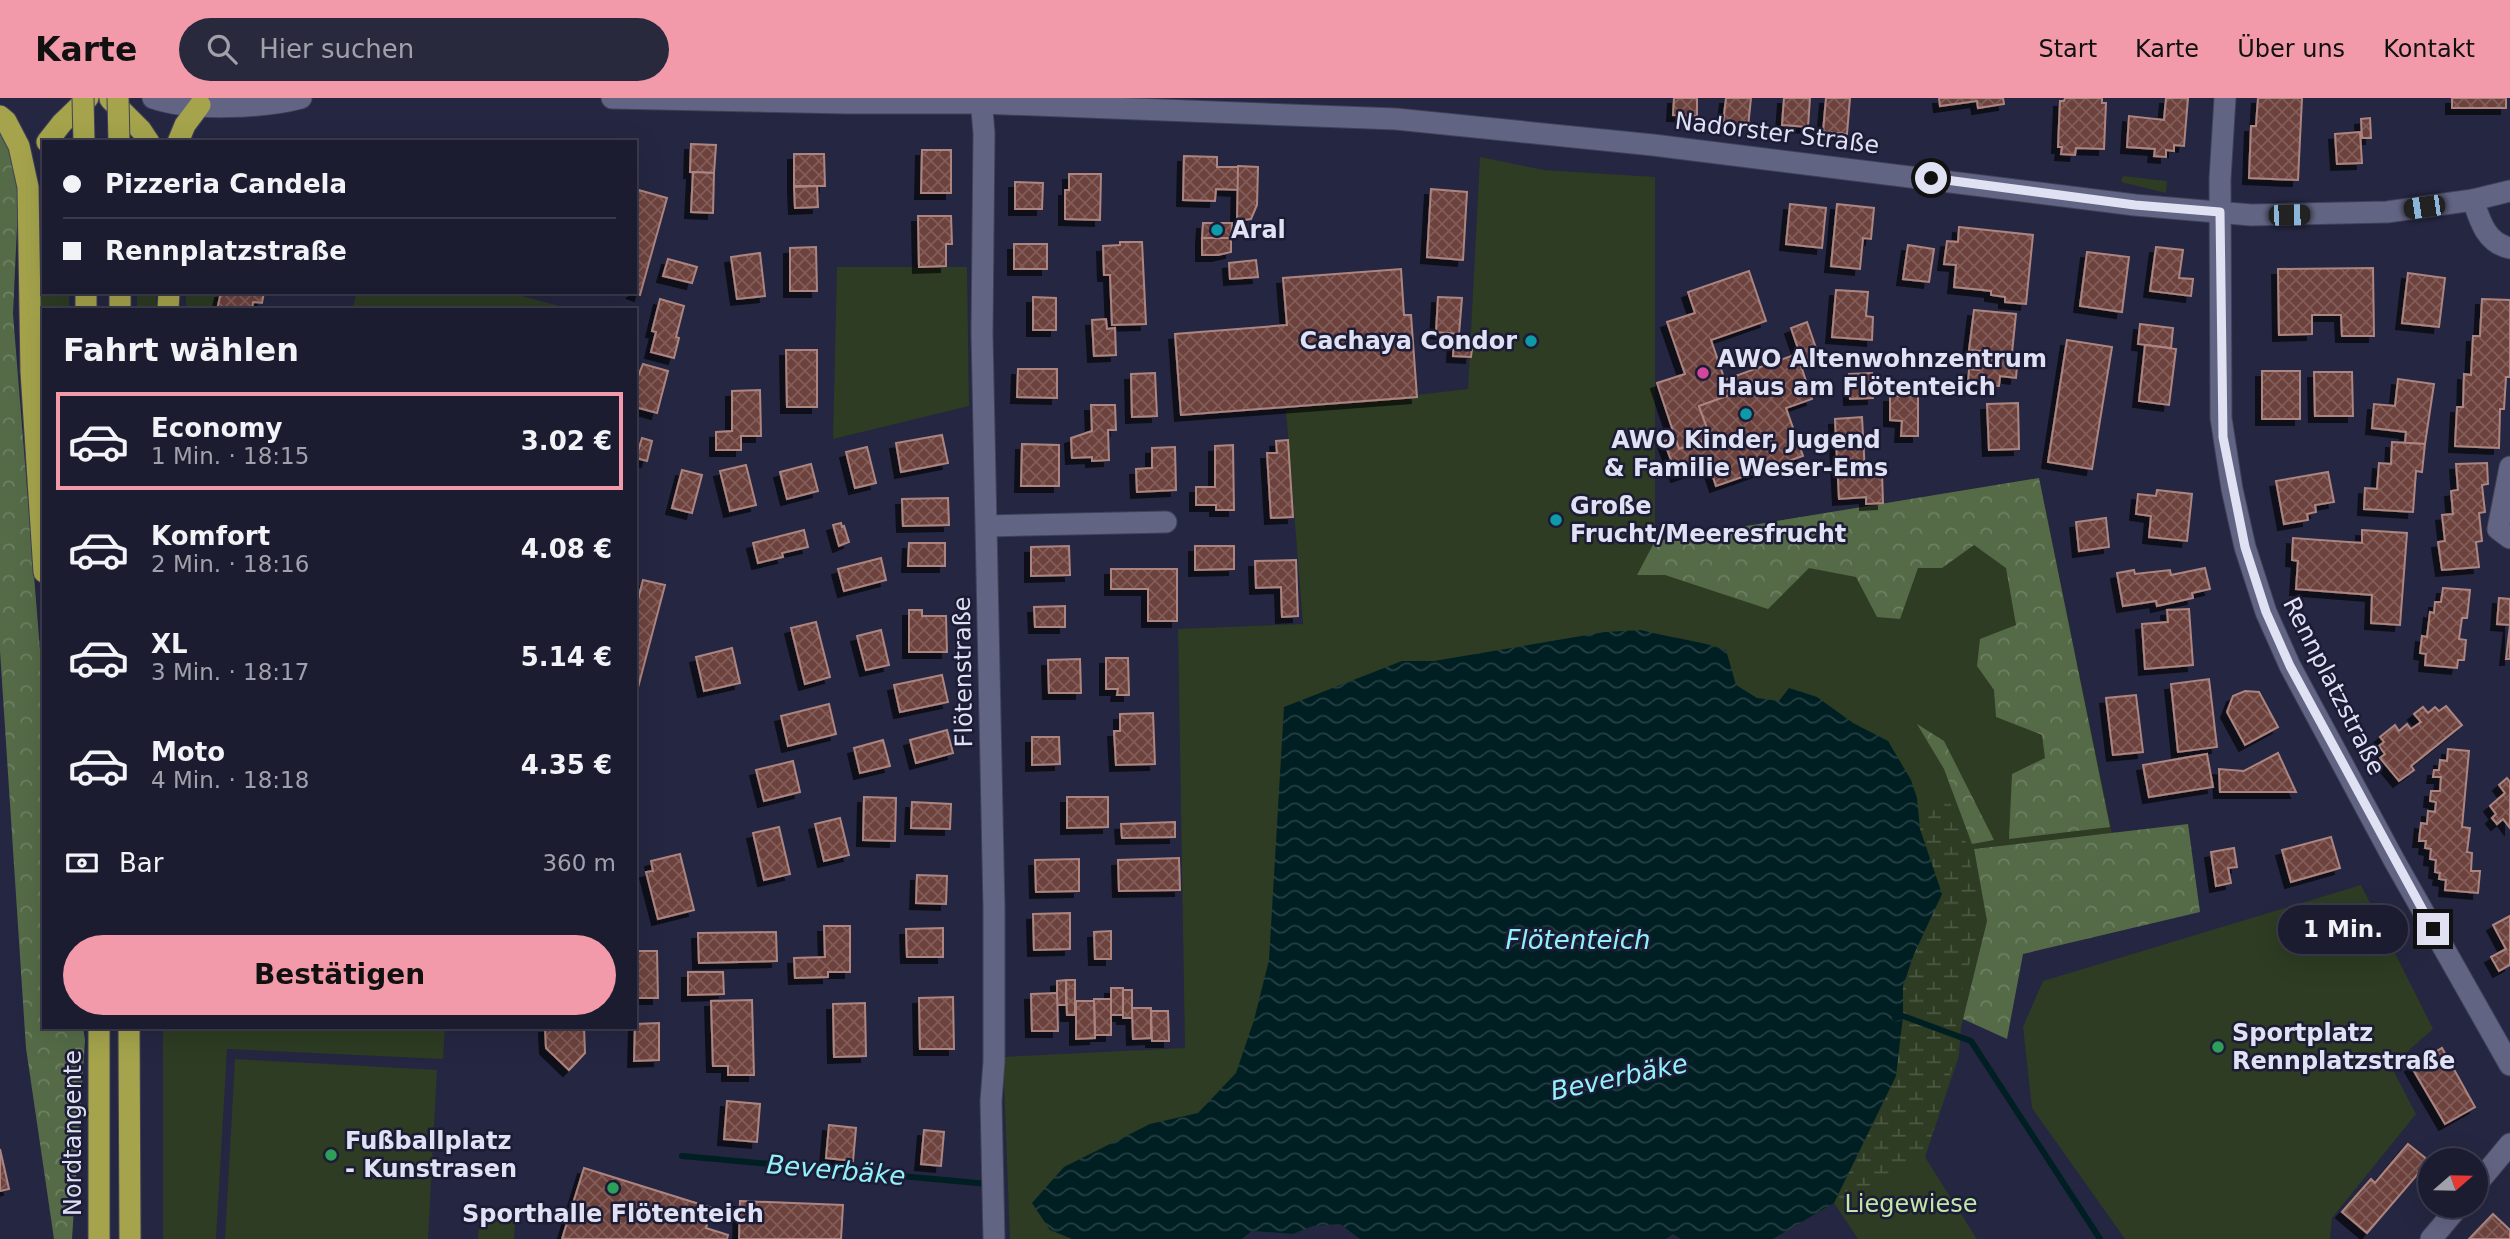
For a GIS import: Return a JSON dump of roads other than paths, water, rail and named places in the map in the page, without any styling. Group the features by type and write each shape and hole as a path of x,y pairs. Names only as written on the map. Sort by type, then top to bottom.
{"highway":[{"path":"49,140 86,98"},
{"path":"83,140 86,98"},
{"path":"109,98 148,140"},
{"path":"118,98 119,140"},
{"path":"179,140 185,125 200,105"},
{"path":"0,116 6,121 19,146 28,187 31,372 42,541"},
{"path":"28,187 42,150"},
{"name":"Nordtangente","path":"99,1029 99,1239"},
{"path":"129,1029 130,1239"}],"street":[{"path":"153,98 179,105 277,104 301,98"},
{"name":"Nadorster Straße","path":"612,98 848,103 981,101 1357,117 1505,128 2135,205 2272,215 2387,212 2473,200 2510,191"},
{"name":"Rennplatzstraße","path":"2225,98 2220,212 2223,437 2238,520 2259,594 2297,678 2394,860 2510,1065"},
{"name":"Flötenstraße","path":"981,101 984,133 982,334 994,908 994,1062 991,1101 994,1239"},
{"path":"2473,200 2481,223 2501,244"},
{"path":"2510,467 2498,529 2510,538"},
{"path":"986,526 1166,522"},
{"path":"2488,1171 2510,1144"},
{"path":"2431,1239 2449,1218"}],"water":[{"name":"Flötenteich","path":"1641,630 1726,650 1736,685 1757,698 1779,701 1789,688 1817,697 1853,723 1888,741 1911,780 1917,798 1920,829 1942,894 1914,954 1903,986 1903,1016 1896,1076 1834,1203 1773,1239 1681,1239 1673,1234 1666,1239 1360,1239 1340,1224 1313,1226 1293,1234 1252,1231 1242,1239 1072,1239 1050,1230 1032,1203 1064,1167 1150,1124 1198,1113 1236,1073 1254,1020 1269,960 1284,707 1402,661 1434,661 1605,632"}],"waterway":[{"name":"Beverbäke","path":"1895,1018 1903,1016 1971,1041 2100,1239"},
{"name":"Beverbäke","path":"682,1156 988,1184"}],"place":[{"name":"Aral","path":"1217,230"},
{"name":"Cachaya Condor","path":"1531,341"},
{"name":"AWO Altenwohnzentrum Haus am Flötenteich","path":"1703,373"},
{"name":"AWO Kinder, Jugend & Familie Weser-Ems","path":"1746,414"},
{"name":"Große Frucht/Meeresfrucht","path":"1556,520"},
{"name":"Sportplatz Rennplatzstraße","path":"2218,1047"},
{"name":"Fußballplatz - Kunstrasen","path":"331,1155"},
{"name":"Sporthalle Flötenteich","path":"613,1188"}],"park label":[{"name":"Liegewiese","path":"1911,1204"}]}
